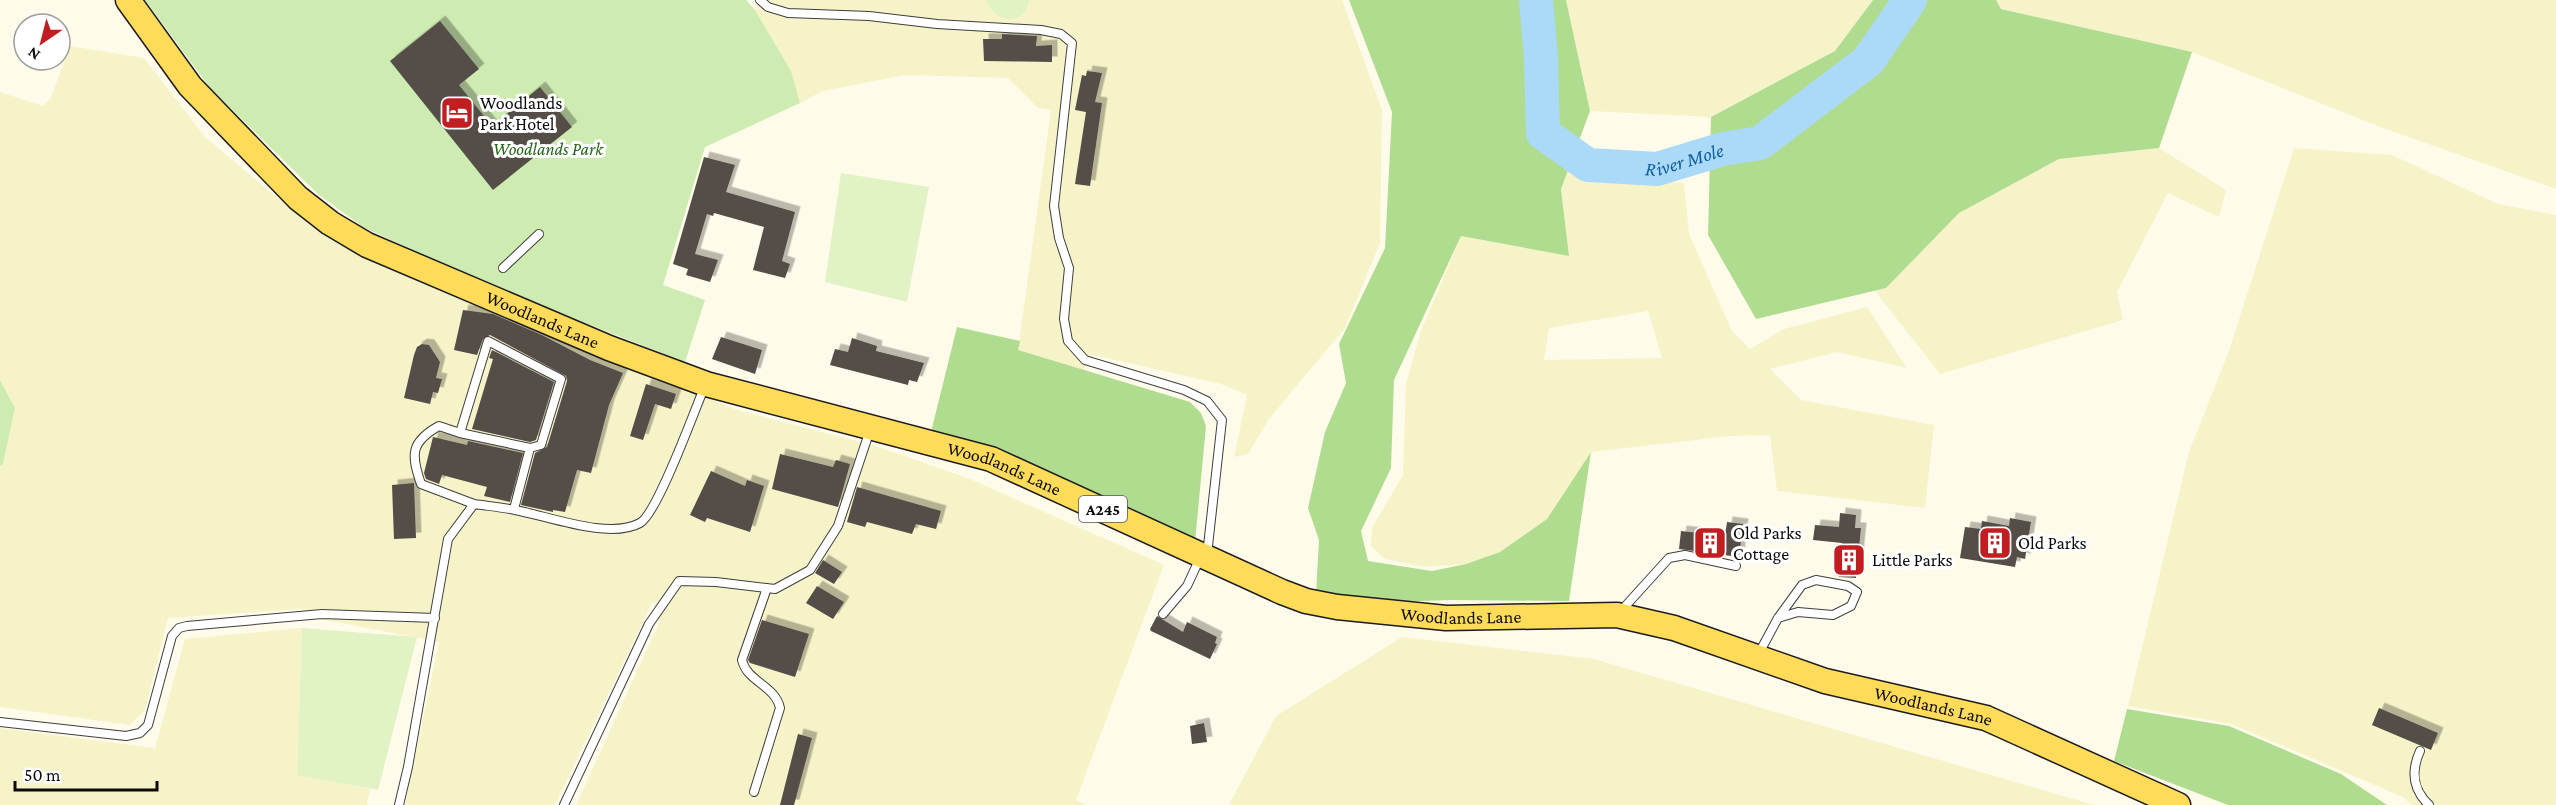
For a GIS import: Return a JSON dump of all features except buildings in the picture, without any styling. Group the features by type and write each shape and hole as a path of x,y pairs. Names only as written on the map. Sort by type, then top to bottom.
{"main road":[{"name":"Woodlands Lane","path":"128,0 190,86 298,198 330,223 367,245 609,348 706,384 991,459 1306,601 1337,607 1446,618 1617,615 1674,628 1756,659 1825,681 1986,718 2178,805"}],"lane":[{"path":"760,0 768,7 788,13 869,16 937,24 1041,30 1061,34 1072,43 1054,206 1059,238 1069,268 1064,319 1068,341 1084,360 1184,390 1207,401 1222,420 1205,555 1187,586 1163,614"},
{"path":"503,268 539,234"},
{"path":"460,433 488,341 561,379 541,445 530,448 460,433 439,426 423,435 415,447 415,466 421,484 474,504 514,509 602,528 624,529 642,523 656,503 706,384"},
{"path":"564,805 649,624 679,581 775,589 810,570 838,526 871,426"},
{"path":"514,509 530,448"},
{"path":"399,805 408,767 448,539 474,504"},
{"path":"1617,615 1669,558 1685,555 1736,566"},
{"path":"1756,659 1778,618 1802,585 1816,580 1848,586 1857,592 1851,606 1833,615 1798,612 1778,618"},
{"path":"754,792 780,708 778,698 744,669 742,660 767,588"},
{"path":"0,722 99,735 126,736 140,733 148,725 172,636 179,628 186,626 322,614 435,618"},
{"path":"2420,751 2413,774 2416,788 2428,805"}],"shaded area":[{"path":"759,0 1342,0 1382,110 1380,243 1345,328 1269,419 1248,454 1234,457 1247,395 1221,384 1089,354 1084,370 1018,350 1051,110 1038,108 1008,78 905,75 823,91 800,103 791,71 755,10"},
{"path":"1566,0 1873,0 1836,51 1711,117 1590,111"},
{"path":"1996,0 2556,0 2556,189 2383,128 2192,52 2001,9"},
{"path":"72,46 144,58 205,137 313,228 363,254 737,410 873,445 970,479 1164,565 1076,800 1086,805 576,805 660,621 653,601 555,805 405,805 439,642 305,616 302,609 168,618 145,710 130,725 0,707 0,466 3,464 15,408 0,380 0,92 43,106 51,98 60,72 72,72"},
{"path":"2159,148 2226,190 2219,217 2168,193 2117,292 2123,320 1940,374 1875,291 1886,288 1959,213 2059,159"},
{"path":"2294,148 2392,155 2498,204 2556,215 2556,805 2411,805 2403,797 2231,724 2128,706 2189,452 2229,351"},
{"path":"1568,170 1585,176 1684,183 1689,234 1732,331 1750,349 1784,329 1867,307 1907,368 1837,352 1770,369 1801,400 1934,425 1925,508 1777,491 1770,435 1730,436 1591,452 1547,519 1500,552 1466,564 1423,567 1385,559 1371,546 1372,528 1403,475 1406,384 1421,331 1461,236 1569,256 1561,189","holes":["1648,311 1662,358 1544,360 1549,328"]},
{"path":"302,628 297,774 370,789 367,805 0,805 0,728 155,748 185,639"},
{"path":"1402,637 1594,659 2094,805 1229,805 1276,716"}],"green space":[{"name":"Woodlands Park","path":"145,0 746,0 755,10 791,71 800,103 705,147 663,285 705,300 685,362 500,290 363,227 318,194 210,88"},
{"path":"986,0 1029,0 1022,15 1009,19 996,14"},
{"path":"1349,0 1566,0 1590,111 1561,189 1569,256 1461,236 1394,380 1391,468 1361,531 1368,561 1432,571 1466,564 1500,552 1547,519 1591,452 1569,601 1451,600 1362,603 1316,594 1319,540 1308,508 1325,432 1346,383 1339,344 1385,248 1392,112"},
{"path":"1873,0 1996,0 2001,9 2192,52 2159,148 2059,159 1959,213 1886,288 1756,319 1708,235 1711,117 1835,51"},
{"path":"841,173 929,187 907,302 825,282"},
{"path":"957,327 1020,341 1018,350 1190,402 1201,413 1206,426 1195,542 931,432"},
{"path":"0,380 15,408 3,464 0,466"},
{"path":"302,628 417,637 378,790 297,775"},
{"path":"2127,709 2229,726 2341,774 2387,805 2228,805 2114,761"}],"waterway":[{"name":"River Mole","path":"1536,0 1541,58 1543,133 1588,165 1657,169 1723,149 1760,143 1868,61 1910,0"}],"place":[{"name":"Woodlands Park Hotel","path":"457,113"},
{"name":"Old Parks Cottage","path":"1710,543"},
{"name":"Old Parks","path":"1995,543"},
{"name":"Little Parks","path":"1849,560"}]}
